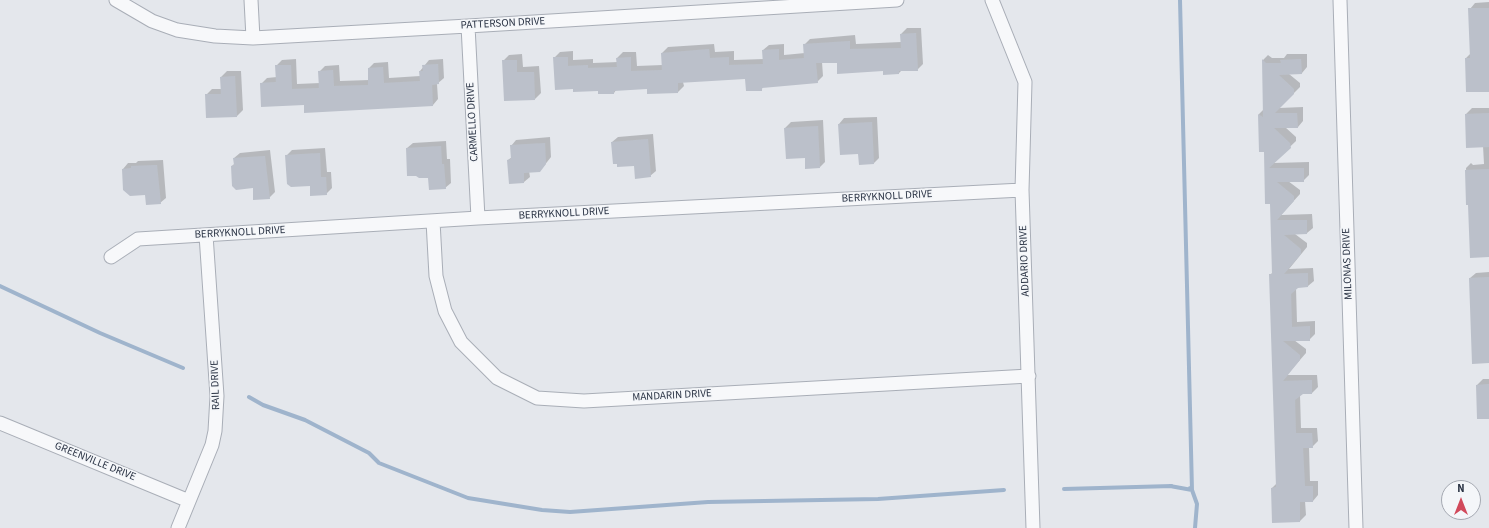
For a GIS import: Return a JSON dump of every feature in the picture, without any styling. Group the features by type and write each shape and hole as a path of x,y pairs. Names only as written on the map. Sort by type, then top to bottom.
{"street":[{"name":"PATTERSON DRIVE","path":"116,0 152,21 177,30 215,36 253,38 897,0"},
{"path":"251,0 253,38"},
{"name":"ADDARIO DRIVE","path":"992,0 1025,82 1022,190 1033,528"},
{"name":"MILONAS DRIVE","path":"1340,0 1356,528"},
{"name":"CARMELLO DRIVE","path":"468,26 478,218"},
{"name":"BERRYKNOLL DRIVE","path":"111,257 138,239 478,218 1022,190"},
{"name":"MANDARIN DRIVE","path":"432,222 436,276 445,311 461,342 497,378 537,398 584,401 1029,376"},
{"name":"RAIL DRIVE","path":"178,528 212,445 217,414 214,342 206,235"},
{"name":"GREENVILLE DRIVE","path":"0,423 189,501"}],"building":[{"path":"1468,8 1489,8 1489,92 1466,92 1465,58 1470,58"},
{"path":"916,33 918,71 899,71 899,74 883,75 883,71 837,74 837,63 816,63 818,83 762,88 762,91 746,91 745,79 678,83 678,93 647,94 647,89 614,91 614,94 598,94 598,91 573,92 573,89 555,90 553,57 568,57 568,66 588,65 588,68 617,67 616,58 631,57 631,71 662,70 661,53 709,49 710,58 729,57 729,65 763,64 762,50 779,49 779,60 804,58 803,44 850,41 850,49 901,48 900,34"},
{"path":"1262,59 1266,63 1281,63 1280,60 1301,59 1302,74 1279,75 1294,89 1294,94 1275,113 1297,113 1298,128 1274,128 1290,143 1291,148 1269,168 1304,168 1304,182 1277,182 1294,196 1294,201 1277,220 1307,220 1307,234 1284,235 1301,249 1301,254 1284,274 1308,273 1308,287 1298,288 1291,294 1292,327 1310,326 1310,341 1283,341 1300,355 1300,360 1283,381 1312,380 1312,394 1303,394 1295,400 1296,433 1312,433 1313,448 1303,448 1305,486 1313,486 1313,502 1300,502 1300,522 1272,523 1271,488 1276,487 1269,274 1272,274 1270,204 1265,204 1264,152 1259,152 1258,114 1263,117"},
{"path":"502,60 517,60 517,72 534,72 535,100 504,101"},
{"path":"438,64 439,84 432,85 433,106 304,113 304,105 261,107 260,83 276,82 275,65 291,65 292,89 319,88 318,71 333,70 334,86 368,85 368,68 383,67 384,83 420,81 419,71 423,71 422,65"},
{"path":"235,76 237,117 206,118 205,94 221,94 220,77"},
{"path":"1489,113 1489,147 1466,148 1465,114"},
{"path":"872,122 874,164 859,165 858,154 840,155 838,124"},
{"path":"818,126 820,168 805,169 805,158 786,159 784,128"},
{"path":"648,139 651,177 635,179 634,166 617,167 617,164 613,164 611,142"},
{"path":"545,143 546,164 540,172 524,173 524,183 509,184 507,160 511,159 510,145"},
{"path":"441,146 446,189 429,190 428,178 407,176 406,148"},
{"path":"320,153 321,177 326,177 327,195 310,196 310,186 291,187 287,184 285,155"},
{"path":"265,156 270,199 253,200 253,188 236,190 232,186 231,166 234,165 233,158"},
{"path":"157,165 161,204 146,205 145,195 130,196 123,190 122,169 131,168 131,166"},
{"path":"1489,169 1489,257 1470,258 1465,170"},
{"path":"1489,277 1489,363 1472,364 1469,278"},
{"path":"1489,384 1489,419 1477,419 1476,385"}],"waterway":[{"path":"1170,486 1192,490 1180,0"},
{"path":"0,286 100,333 183,368"},
{"path":"249,397 263,405 305,420 369,453 379,463 468,498 542,510 570,512 708,502 878,499 1004,490"},
{"path":"1064,489 1172,486"},
{"path":"1190,488 1197,504 1195,528"}]}
